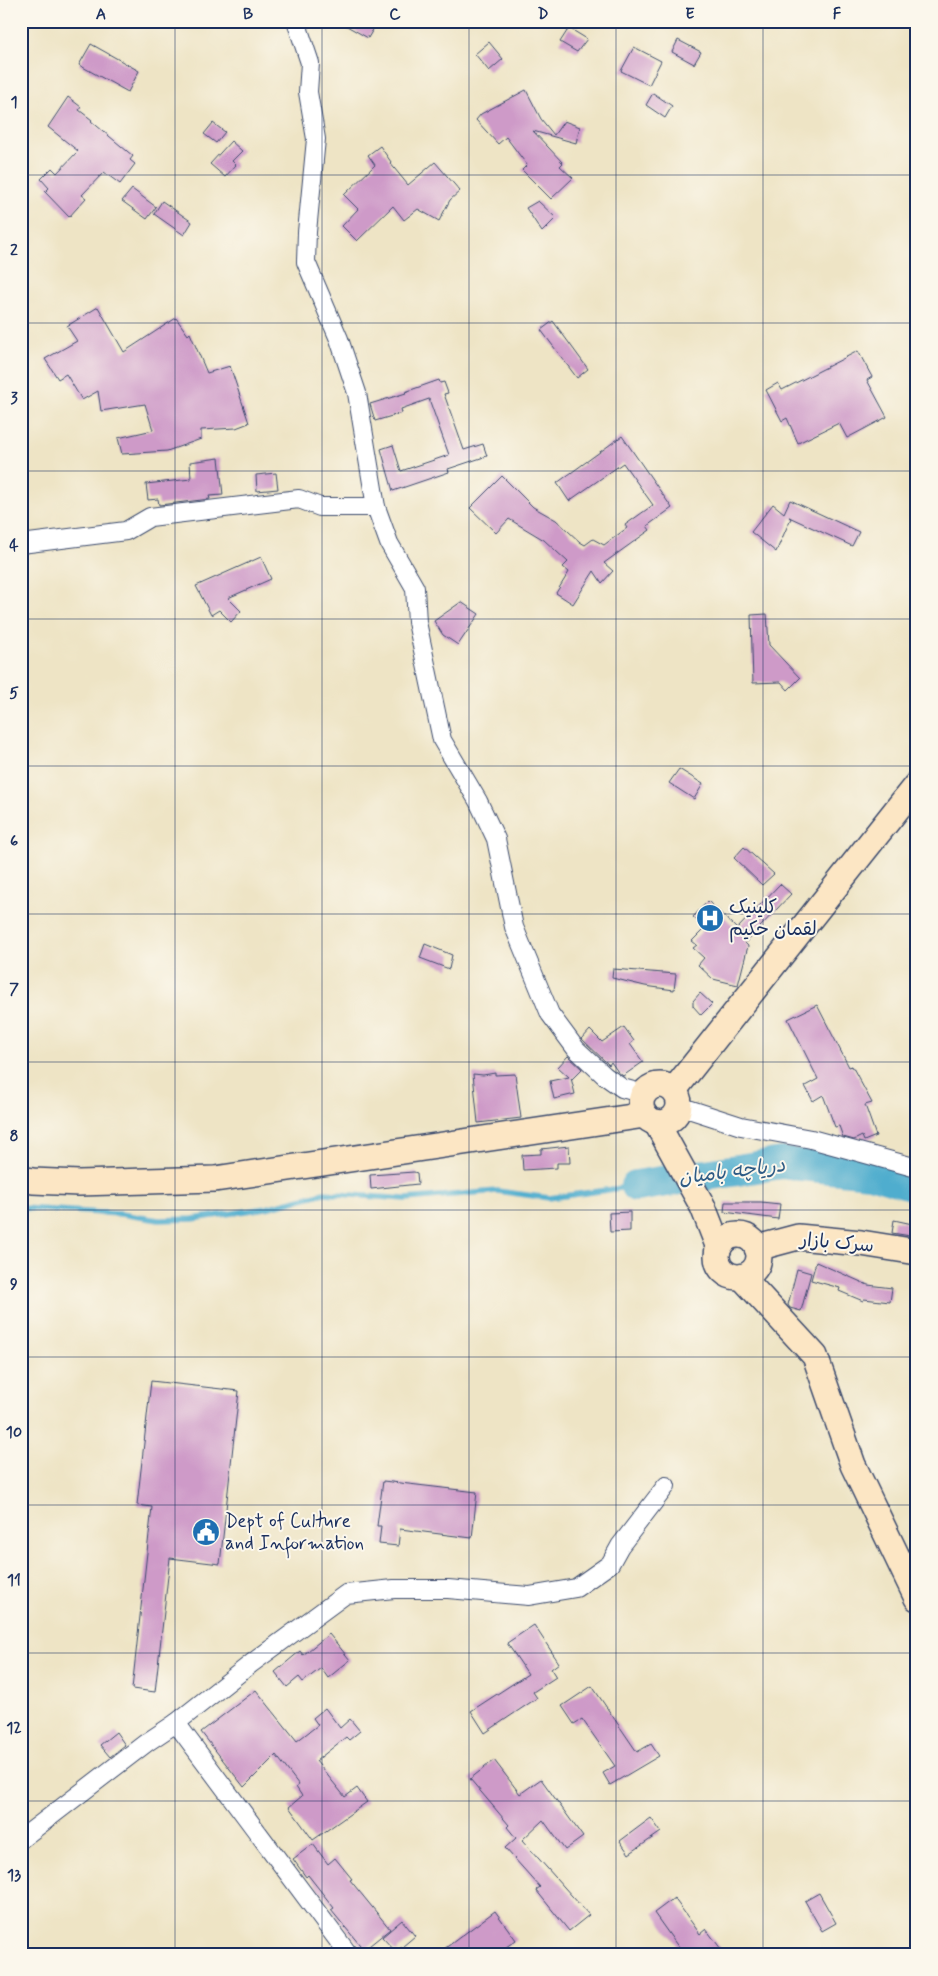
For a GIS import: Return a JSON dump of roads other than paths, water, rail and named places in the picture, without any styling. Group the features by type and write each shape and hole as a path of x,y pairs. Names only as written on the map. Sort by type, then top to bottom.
{"main road":[{"path":"21,1179 79,1184 215,1180 662,1108 917,784"},
{"path":"662,1108 677,1148 710,1205 724,1242"},
{"path":"736,1235 748,1238 757,1248 759,1260 756,1266 753,1271 742,1277 731,1276 722,1270 717,1259 724,1242 736,1235"},
{"name":"سرک بازار","path":"757,1248 798,1237 861,1243 917,1252"},
{"path":"742,1277 815,1356 854,1465 917,1598"}],"street":[{"path":"296,21 310,64 308,92 316,140 306,262 339,339 357,393 376,507 389,543 415,588 417,622 442,740 478,801 496,840 514,927 550,1014 576,1049 605,1076 622,1088 662,1108 741,1126 811,1139 917,1168"},
{"path":"21,544 126,530 150,517 299,499 320,507 376,507"},
{"path":"21,1839 346,1594 394,1588 448,1589 528,1596 576,1588 610,1564 620,1546 666,1486"},
{"path":"176,1723 349,1955"}],"waterway":[{"name":"دریاچه بامیان","path":"636,1186 782,1163 870,1172 917,1186"},
{"path":"21,1208 120,1214 159,1220 193,1219 266,1208 324,1193 406,1199 497,1191 549,1198 636,1186"}],"place":[{"name":"کلینیک لقمان حکیم","path":"710,918"},
{"name":"Dept of Culture and Information","path":"206,1532"}]}
